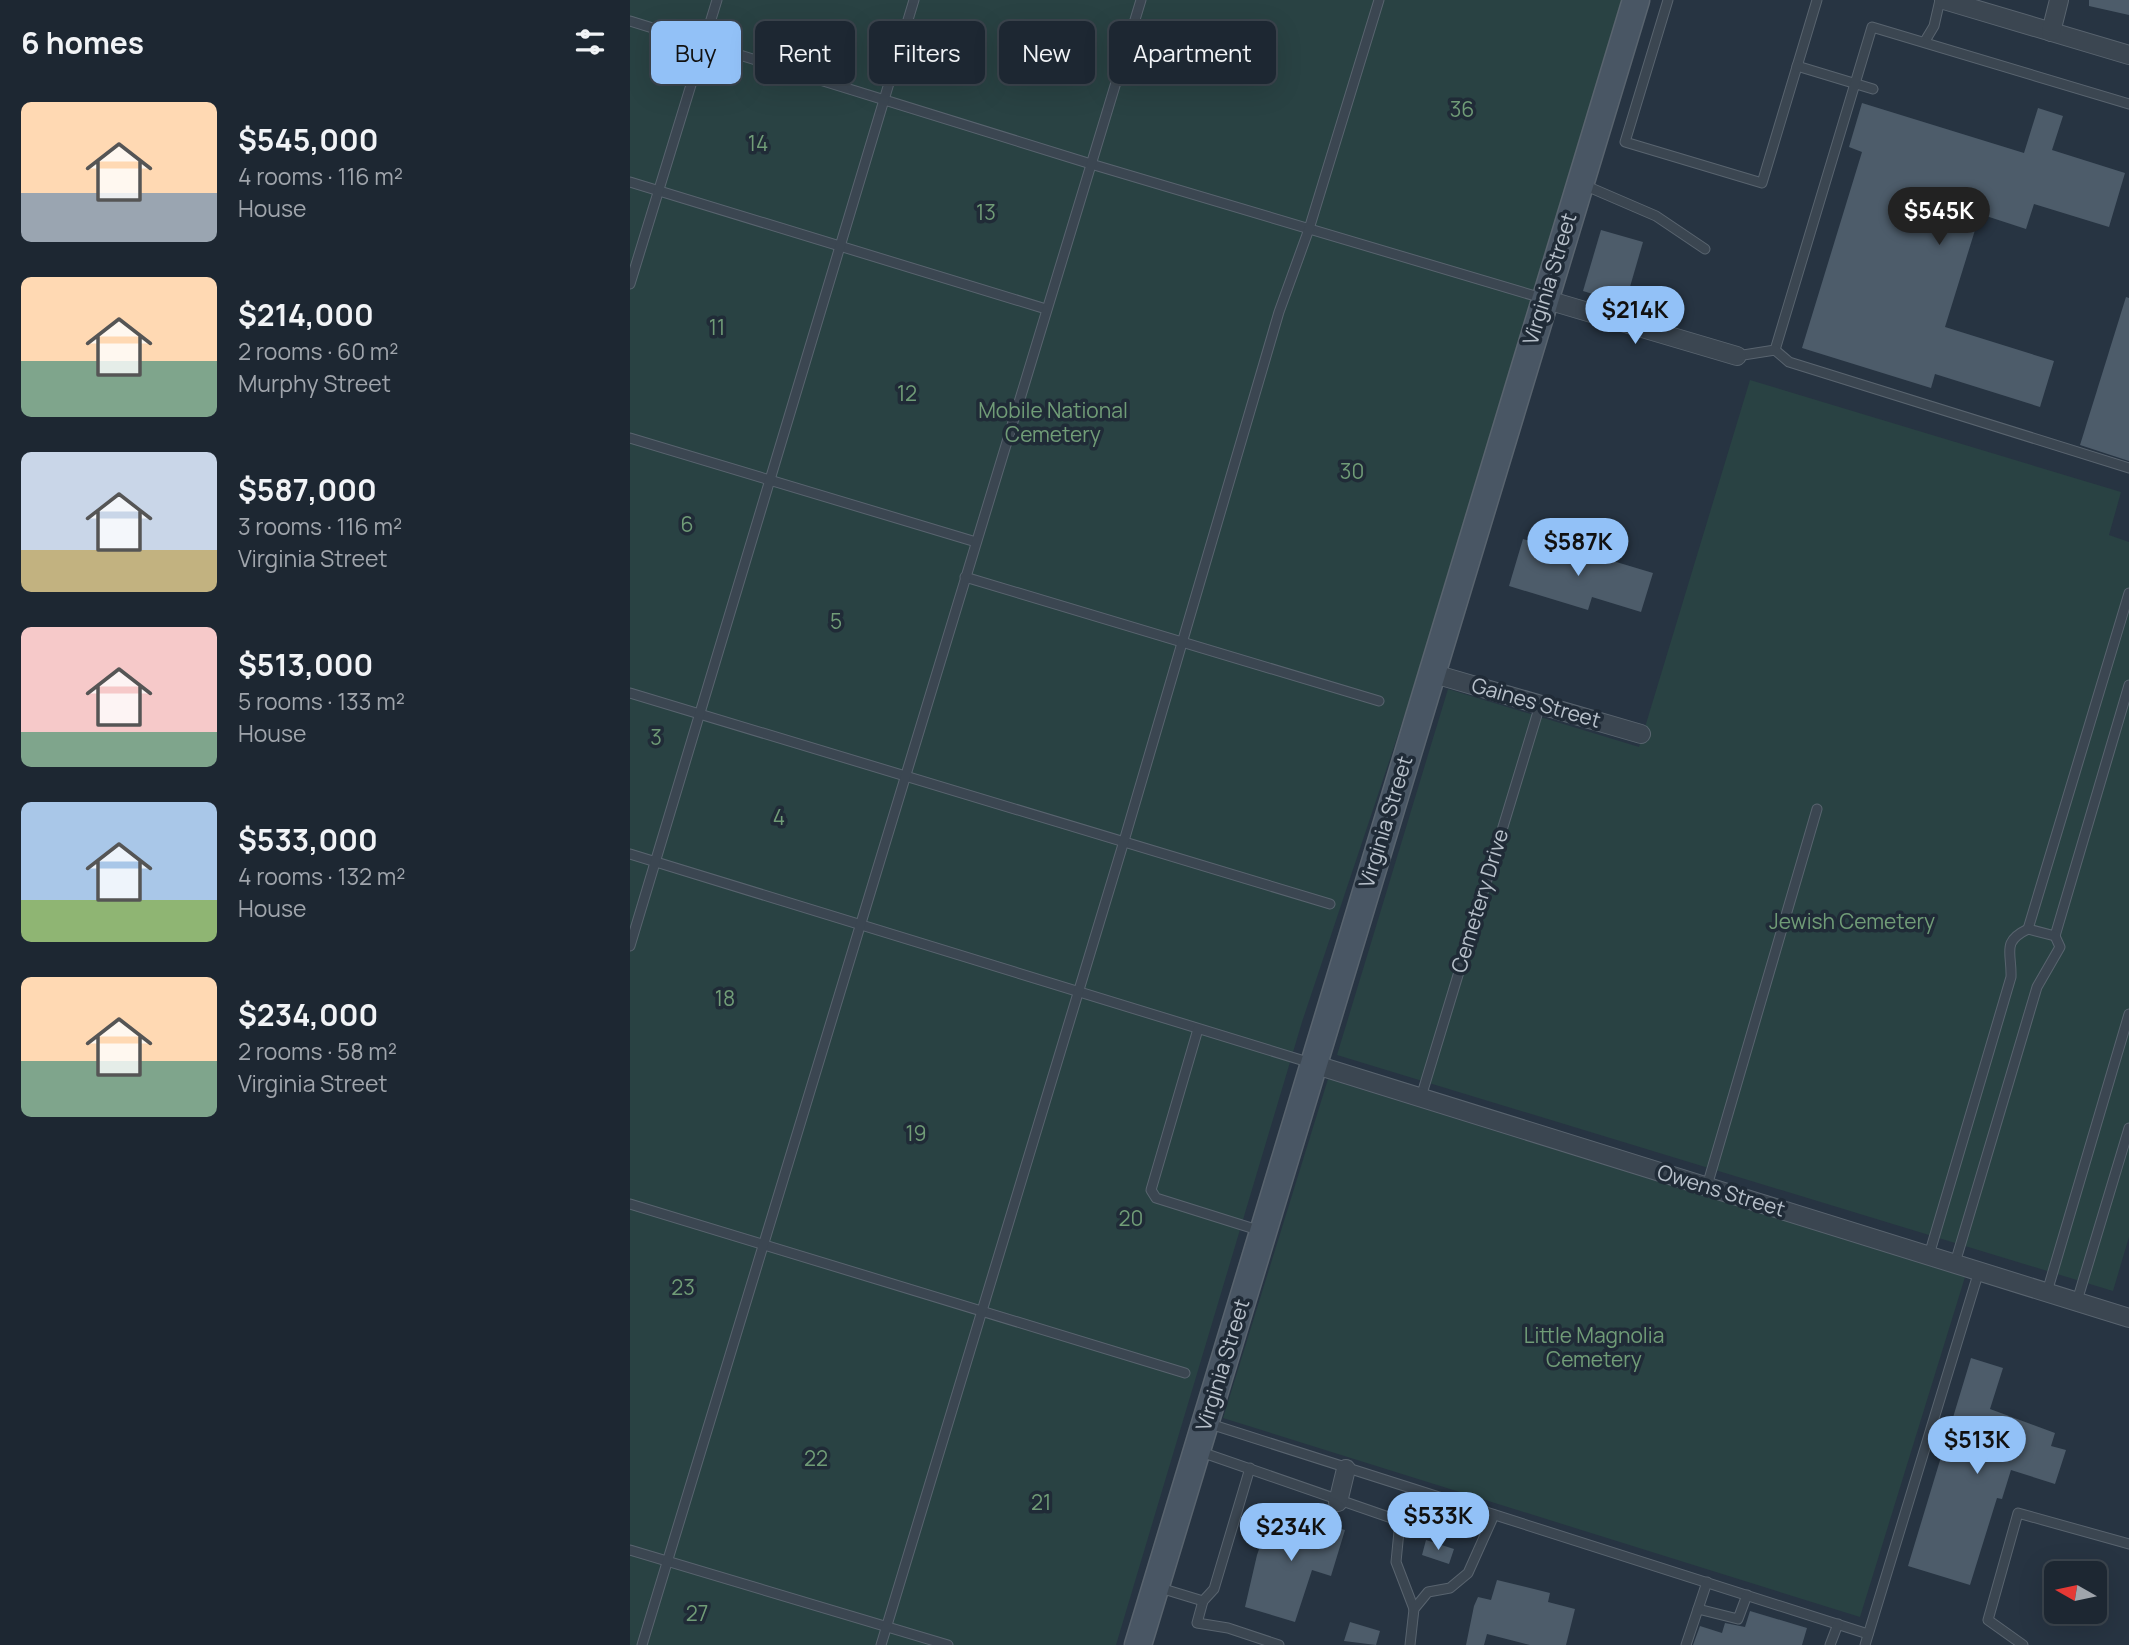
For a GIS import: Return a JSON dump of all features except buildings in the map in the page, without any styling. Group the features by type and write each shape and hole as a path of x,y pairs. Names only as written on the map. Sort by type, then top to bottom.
{"street":[{"name":"Virginia Street","path":"1138,1645 1636,0"},
{"path":"1942,0 2129,55"},
{"path":"2051,32 2059,0"},
{"path":"1544,299 1737,356"},
{"name":"Gaines Street","path":"1431,673 1641,734"},
{"name":"Owens Street","path":"1313,1064 2128,1315"},
{"path":"1338,1502 1346,1469"}],"lane":[{"path":"711,21 717,0"},
{"path":"630,946 914,0"},
{"path":"642,1645 1141,0"},
{"path":"881,1645 1124,841 1279,312 1309,229 1379,0"},
{"path":"1668,0 1625,142 1762,183 1817,0"},
{"path":"1925,41 1934,26 1942,0"},
{"path":"630,21 651,28"},
{"path":"1775,350 1872,27 2129,104"},
{"path":"741,56 1091,164 1544,299"},
{"path":"1797,66 1873,89"},
{"path":"630,284 692,84"},
{"path":"630,182 841,244 1046,309"},
{"path":"1580,183 1656,216 1705,250"},
{"path":"1737,356 1775,350 1789,362 2129,468"},
{"path":"630,438 976,542"},
{"path":"965,577 1379,701"},
{"path":"2028,929 2129,593"},
{"path":"1955,1263 2037,987 2060,947 2055,936 2129,685"},
{"path":"630,693 1330,904"},
{"name":"Cemetery Drive","path":"1421,1097 1540,705"},
{"path":"1707,1186 1817,808"},
{"path":"630,855 1313,1064"},
{"path":"1929,1255 2011,977 2009,945 2014,936 2028,929 2055,936"},
{"path":"2047,1292 2129,1014"},
{"path":"1198,1029 1151,1190 1156,1198 1263,1231"},
{"path":"2077,1301 2129,1128"},
{"path":"630,1204 1185,1373"},
{"path":"1865,1645 1979,1271"},
{"path":"1206,1422 1868,1634"},
{"path":"1197,1451 1338,1502 1401,1521 1396,1562 1414,1609 1410,1645"},
{"path":"1250,1468 1214,1589 1203,1601 1197,1623 1228,1628 1279,1645"},
{"path":"2024,1645 1988,1620 2018,1513 2129,1544"},
{"path":"1414,1609 1428,1592 1450,1588 1468,1573 1494,1515"},
{"path":"630,1550 948,1645"},
{"path":"1686,1645 1707,1582"},
{"path":"1156,1587 1203,1601"},
{"path":"1698,1609 1738,1619 1747,1595"},
{"path":"1830,1645 1838,1624"}],"green space":[{"name":"Mobile National Cemetery","path":"630,0 1623,0 1415,684 1302,1022 1116,1645 630,1645"},
{"name":"Jewish Cemetery","path":"1750,380 2121,492 2109,535 2129,542 2129,1237 2113,1291 1337,1055 1448,689 1639,747"},
{"name":"Little Magnolia Cemetery","path":"1328,1079 1965,1277 1860,1617 1223,1418"}],"park label":[{"name":"36","path":"1462,110"},
{"name":"14","path":"758,144"},
{"name":"13","path":"986,213"},
{"name":"11","path":"717,328"},
{"name":"12","path":"907,394"},
{"name":"30","path":"1352,472"},
{"name":"6","path":"687,525"},
{"name":"5","path":"836,622"},
{"name":"3","path":"656,738"},
{"name":"4","path":"779,818"},
{"name":"18","path":"725,999"},
{"name":"19","path":"916,1134"},
{"name":"20","path":"1131,1219"},
{"name":"23","path":"683,1288"},
{"name":"22","path":"816,1459"},
{"name":"21","path":"1041,1503"},
{"name":"27","path":"697,1614"}]}
